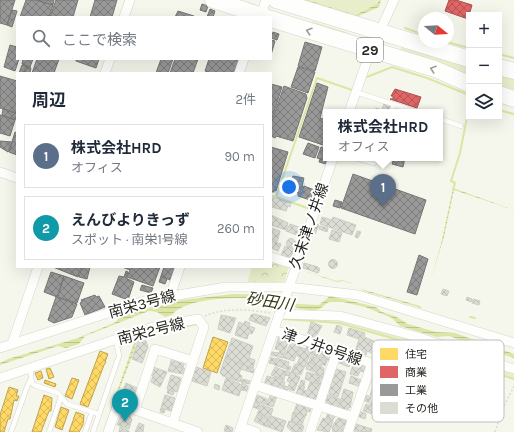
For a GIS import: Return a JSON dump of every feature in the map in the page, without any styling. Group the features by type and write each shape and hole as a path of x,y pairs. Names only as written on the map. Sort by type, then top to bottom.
{"highway":[{"name":"29","path":"213,0 262,16"},
{"name":"29","path":"276,0 466,58"},
{"name":"29","path":"272,19 435,69 466,83"},
{"path":"502,68 514,71"},
{"path":"502,96 514,99"}],"street":[{"path":"124,16 130,0"},
{"path":"265,16 266,0"},
{"path":"350,109 378,32 394,0"},
{"path":"105,72 110,60"},
{"path":"239,72 244,60"},
{"path":"502,64 514,66"},
{"path":"502,97 514,106"},
{"name":"久末津ノ井線","path":"279,315 332,161"},
{"path":"0,172 16,178"},
{"path":"272,257 296,265"},
{"path":"12,344 38,268"},
{"path":"170,296 180,268"},
{"name":"南栄3号線","path":"0,348 126,306 170,296 226,287 358,295 514,343"},
{"path":"256,432 240,430 279,315 340,316 427,340"},
{"name":"南栄2号線","path":"0,378 153,327 198,319 204,326 173,422"},
{"name":"津ノ井9号線","path":"274,330 368,362 371,366 348,432"},
{"path":"135,410 155,349 193,361"},
{"path":"310,432 337,351"},
{"path":"504,366 514,369"},
{"path":"255,385 353,417"},
{"path":"108,432 118,404 173,422 196,432"}],"lane":[{"path":"356,92 409,109"},
{"path":"392,109 394,104"},
{"path":"443,121 460,126"},
{"path":"365,161 374,164 375,161"},
{"path":"93,432 120,356 116,340"},
{"path":"30,368 31,379 34,385 58,393 67,404 99,414"},
{"path":"11,432 31,379"},
{"path":"49,432 61,397"},
{"path":"85,432 92,412"}],"path":[{"path":"198,319 214,312 253,310 279,315"},
{"path":"504,406 514,386"},
{"path":"495,432 498,422"}],"green space":[{"path":"309,0 378,0 377,4 354,15"},
{"path":"312,21 349,33 348,38 311,24"},
{"path":"402,46 466,63 466,78 400,50"},
{"path":"502,74 514,77 514,95 502,90"},
{"path":"272,261 289,267 284,283 247,283 252,268 272,268"},
{"path":"283,316 341,319 419,340 399,340 339,322 282,319"},
{"path":"504,371 514,371 514,379 504,376"}],"shaded area":[{"path":"299,0 308,0 355,15 377,4 379,0 381,0 379,7 354,18"},
{"path":"453,188 514,210 454,190 444,237 431,279 441,244"},
{"path":"301,270 337,281 342,280 355,284 343,281 337,282"},
{"path":"361,289 420,306 421,308 364,291"},
{"path":"233,294 278,295 297,304 319,305 330,296 376,307 382,312 395,316 408,324 436,332 455,333 475,340 461,340 449,336 437,337 400,326 392,318 365,307 343,302 329,302 319,309 309,310 266,299 238,298 206,300 180,308 172,315 165,317 157,312 149,311 85,336 79,344 66,348 58,346 0,365 0,363 8,359 78,338 116,322 120,316 182,300"},
{"path":"136,337 137,341 131,359 103,432"},
{"path":"504,350 514,354 514,358 504,355"}],"building: 住宅":[{"path":"213,337 228,342 217,373 203,368"},
{"path":"100,351 108,354 88,407 80,404"},
{"path":"50,368 54,377 49,379 46,369"},
{"path":"41,371 43,378 38,380 35,373"},
{"path":"72,378 79,380 72,399 65,396"},
{"path":"45,380 56,384 55,387 44,383"},
{"path":"9,387 18,390 16,396 19,396 17,401 14,400 10,419 8,419 4,432 0,432 0,415"},
{"path":"44,395 52,398 51,411 49,411 41,432 32,432"},
{"path":"61,407 69,410 62,430 55,427"},
{"path":"76,412 84,415 83,425 79,432 69,432"}],"building: 商業":[{"path":"449,0 456,0 472,5 470,12 466,12 466,18 454,14 454,12 445,11"},
{"path":"395,89 421,97 417,108 390,99 393,99 393,96 391,96"}],"building: 工業":[{"path":"0,0 15,0 7,25 0,23"},
{"path":"26,0 36,0 53,5 49,16 20,16"},
{"path":"36,0 54,0 53,5"},
{"path":"56,0 78,0 73,16 50,16"},
{"path":"95,0 117,0 112,16 90,16"},
{"path":"202,4 208,6 206,12 200,10"},
{"path":"210,9 215,11 213,16 207,16"},
{"path":"12,10 17,11 12,27 7,25"},
{"path":"178,11 194,16 176,16"},
{"path":"273,32 279,34 277,40 272,38"},
{"path":"272,40 275,41 272,52"},
{"path":"305,42 322,47 315,71 298,66"},
{"path":"10,45 16,47 16,60 19,60 15,71 4,67"},
{"path":"23,60 33,60 30,67 22,64"},
{"path":"37,60 59,60 54,72 32,72"},
{"path":"76,60 99,60 96,68"},
{"path":"161,60 173,60 168,72 156,72"},
{"path":"175,60 198,60 193,72 170,72"},
{"path":"209,60 239,60 234,72 205,71"},
{"path":"22,65 26,66 24,72 19,72"},
{"path":"27,66 31,68 30,72 25,72"},
{"path":"298,67 315,72 308,93 291,87"},
{"path":"0,76 16,81 16,113 0,108"},
{"path":"317,83 328,87 320,118 323,119 323,145 299,137"},
{"path":"272,84 282,87 272,118"},
{"path":"284,86 306,94 307,98 293,141 276,136 275,138 272,136 272,121"},
{"path":"3,109 16,114 16,117 15,120 2,115"},
{"path":"0,115 15,120 10,136 0,133"},
{"path":"15,132 16,155 9,152"},
{"path":"0,141 12,142 8,152 0,147"},
{"path":"308,143 319,147 315,158 303,154"},
{"path":"272,147 288,152 276,191 274,190 274,192 272,192"},
{"path":"321,147 323,148 323,160 317,158"},
{"path":"320,159 327,161 326,164 319,162"},
{"path":"393,161 404,161 403,167 392,164"},
{"path":"353,174 426,200 415,234 341,208"},
{"path":"293,176 304,178 300,193 288,191"},
{"path":"304,186 317,191 313,201 298,196 298,193 301,194"},
{"path":"335,200 342,202 340,208 333,206"},
{"path":"419,255 428,259 417,295 407,292"},
{"path":"56,268 81,268 78,277"},
{"path":"82,268 90,268 87,279 79,277"},
{"path":"125,268 160,268 153,286 127,277 130,270"},
{"path":"164,268 175,268 170,280 161,276"},
{"path":"126,271 128,272 126,278 134,282 128,300 112,294 119,276 124,277"},
{"path":"51,272 64,276 57,297 44,292"},
{"path":"64,276 84,283 77,303 58,297"},
{"path":"161,276 167,279 165,284 159,282"},
{"path":"142,285 153,288 151,293 140,290"},
{"path":"95,295 96,297 99,296 105,307 85,315 80,303 82,302 81,300"},
{"path":"56,297 77,304 72,317 54,323 48,320"}],"building: その他":[{"path":"384,103 391,105 390,109 382,109"},
{"path":"272,196 291,203 290,207 288,206 286,211 272,207"},
{"path":"272,215 288,223 286,230 272,225"},
{"path":"322,217 332,220 333,217 356,225 352,235 320,224"},
{"path":"290,224 302,228 299,236 286,231"},
{"path":"315,224 319,225 315,234 312,233"},
{"path":"320,226 328,228 327,232 319,229"},
{"path":"272,228 280,231 277,242 272,240"},
{"path":"332,230 342,233 339,242 329,239"},
{"path":"357,231 361,232 358,238 355,237"},
{"path":"289,239 293,239 295,243 293,247 289,247 287,245 287,241"},
{"path":"272,241 281,244 278,251 272,248"},
{"path":"285,246 294,249 291,257 281,256"},
{"path":"331,260 335,260 337,264 335,268 331,268 329,266 329,262"},
{"path":"304,263 318,267 320,269 318,273 303,268"},
{"path":"443,289 449,291 447,296 441,294"},
{"path":"467,297 472,299 471,302 466,300"},
{"path":"473,299 480,301 479,305 472,303"},
{"path":"254,314 270,318 266,326 249,320 251,315"},
{"path":"221,315 236,318 230,333 218,329"},
{"path":"245,321 250,323 249,326 255,328 252,334 249,333 247,339 235,335 239,322 244,324"},
{"path":"311,322 322,326 315,338 307,336"},
{"path":"337,325 342,327 340,334 334,332"},
{"path":"349,328 365,333 364,337 372,340 372,353 367,351 366,355 355,352 359,339 347,335"},
{"path":"279,336 289,339 283,358 271,355 272,352 279,353 280,350 275,349"},
{"path":"232,338 253,346 249,358 255,360 253,368 225,358"},
{"path":"139,339 146,341 148,347 142,363 132,359"},
{"path":"291,342 300,344 294,361 284,358"},
{"path":"307,345 312,347 311,351 306,349"},
{"path":"300,347 311,351 305,367 297,364 300,357 297,356"},
{"path":"313,347 332,354 330,361 310,354"},
{"path":"311,356 327,361 325,366 322,364 321,367 309,362"},
{"path":"271,357 275,359 273,364 269,363"},
{"path":"341,357 351,361 349,367 339,363"},
{"path":"172,358 185,361 183,368 170,364"},
{"path":"225,358 254,369 253,373 241,369 239,374 242,376 240,382 223,376 220,373"},
{"path":"276,358 289,362 288,366 291,367 290,370 274,365"},
{"path":"308,362 316,365 314,372 306,369"},
{"path":"354,362 366,366 363,372 360,371 358,376 350,374"},
{"path":"295,364 304,367 301,375 291,372"},
{"path":"170,365 185,369 183,374 168,371"},
{"path":"317,366 324,368 323,377 315,374"},
{"path":"153,367 167,372 160,387 151,382"},
{"path":"196,367 211,372 207,386 192,381"},
{"path":"275,367 285,371 284,380 271,375"},
{"path":"336,369 346,372 338,397 329,394"},
{"path":"286,370 290,372 289,376 285,375"},
{"path":"291,372 300,377 294,391 288,389 287,392 284,391 285,386 288,387 290,382 287,381"},
{"path":"307,372 320,376 318,384 305,379"},
{"path":"171,375 181,378 177,392 167,389"},
{"path":"267,376 275,378 272,387 264,385"},
{"path":"351,376 361,380 358,386 349,383"},
{"path":"275,377 285,382 283,390 273,385"},
{"path":"320,377 325,379 323,385 318,384"},
{"path":"226,378 242,385 239,396 222,390"},
{"path":"242,379 250,381 249,384 241,382"},
{"path":"301,380 305,381 304,386 300,384"},
{"path":"310,382 321,385 315,402 296,395 299,385 305,387 303,390 307,391"},
{"path":"126,383 137,388 133,398 131,397 128,400 121,397"},
{"path":"242,383 248,386 247,391 241,390"},
{"path":"215,384 220,386 219,390 214,388"},
{"path":"344,389 353,392 350,408 349,407 347,411 338,409"},
{"path":"168,390 174,392 173,395 167,393"},
{"path":"271,394 277,396 273,407 266,405"},
{"path":"165,395 175,398 171,411 161,408"},
{"path":"257,395 267,399 265,405 255,401"},
{"path":"328,395 340,399 337,408 326,402"},
{"path":"364,395 371,397 369,403 363,400"},
{"path":"131,397 133,398 132,403 128,402"},
{"path":"255,402 260,404 258,409 253,407"},
{"path":"297,403 311,408 310,412 307,411 306,416 294,412"},
{"path":"366,404 372,406 372,414 363,411"},
{"path":"261,405 273,409 270,418 257,414"},
{"path":"161,408 165,410 164,413 160,412"},
{"path":"125,411 131,413 130,418 132,419 129,429 117,425 122,413"},
{"path":"358,411 366,414 365,419 357,416"},
{"path":"293,412 305,416 302,425 291,421"},
{"path":"328,413 335,416 333,420 326,418"},
{"path":"257,415 269,419 267,427 254,421"},
{"path":"271,416 286,421 282,432 268,427"},
{"path":"323,418 333,421 329,432 317,430"},
{"path":"338,418 349,422 347,430 333,425"},
{"path":"289,421 304,426 302,432 293,432 287,427"},
{"path":"139,423 144,425 143,432 135,432"},
{"path":"356,424 372,429 371,432 354,431"},
{"path":"226,425 233,428 232,432 224,431"},
{"path":"332,426 346,431 346,432 333,432"},
{"path":"120,427 129,431 129,432 119,432"}],"waterway":[{"path":"405,28 418,33"},
{"path":"454,44 466,47"},
{"path":"502,55 514,58"},
{"path":"367,77 392,67 427,78 466,94"},
{"path":"276,197 317,78 352,90"},
{"path":"502,111 514,114"},
{"path":"453,190 455,183 451,181 460,153 466,120"},
{"path":"272,195 310,209"},
{"path":"470,317 475,318"},
{"name":"砂田川","path":"284,319 339,323 398,340"},
{"path":"153,333 197,324"},
{"path":"139,337 144,335"},
{"path":"504,376 514,379"}],"place":[{"name":"株式会社HRD","path":"383,207"},
{"name":"えんびよりきっず","path":"125,422"}]}
